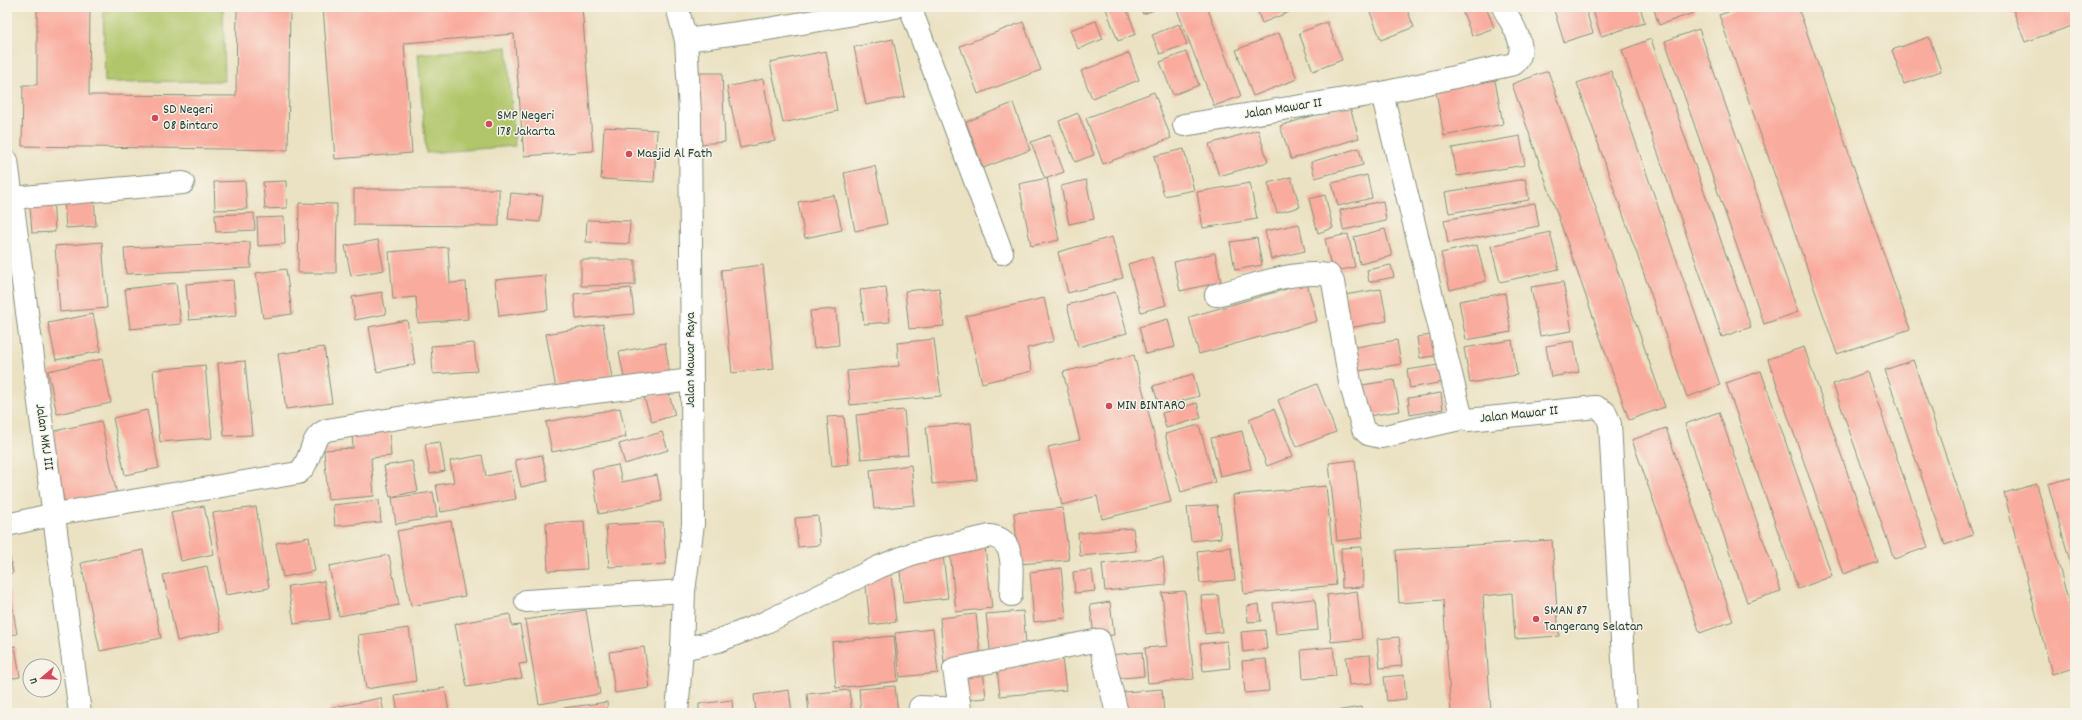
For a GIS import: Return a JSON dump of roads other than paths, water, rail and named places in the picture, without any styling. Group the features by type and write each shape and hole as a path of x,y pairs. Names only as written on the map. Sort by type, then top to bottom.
{"street":[{"name":"Jalan Mawar Raya","path":"677,7 686,40 690,112 693,524 684,591 682,649 677,713"},
{"path":"686,40 895,7"},
{"path":"910,7 1002,253"},
{"name":"Jalan Mawar II","path":"1184,125 1382,93 1514,64 1521,56 1522,51 1518,38 1502,7"},
{"name":"Jalan Mawar II","path":"1382,93 1461,414 1468,420 1596,407 1608,415 1610,424 1626,713"},
{"name":"Jalan MKJ III","path":"7,161 55,514 80,713"},
{"path":"12,198 183,183"},
{"path":"1216,295 1283,278 1315,273 1329,275 1334,282 1350,382 1363,429 1368,434 1381,436 1464,418"},
{"path":"7,525 55,514 298,473 306,463 317,436 327,430 422,414 691,380"},
{"path":"682,649 718,641 764,623 879,567 914,553 990,536 999,537 1005,542 1011,555 1011,595"},
{"path":"526,602 684,591"},
{"path":"919,713 920,708 960,709 954,669 1099,640 1117,713"}],"place":[{"name":"SD Negeri 08 Bintaro","path":"155,118"},
{"name":"SMP Negeri 178 Jakarta","path":"489,124"},
{"name":"Masjid Al Fath","path":"629,154"},
{"name":"MIN BINTARO","path":"1109,406"},
{"name":"SMAN 87 Tangerang Selatan","path":"1536,619"}]}
